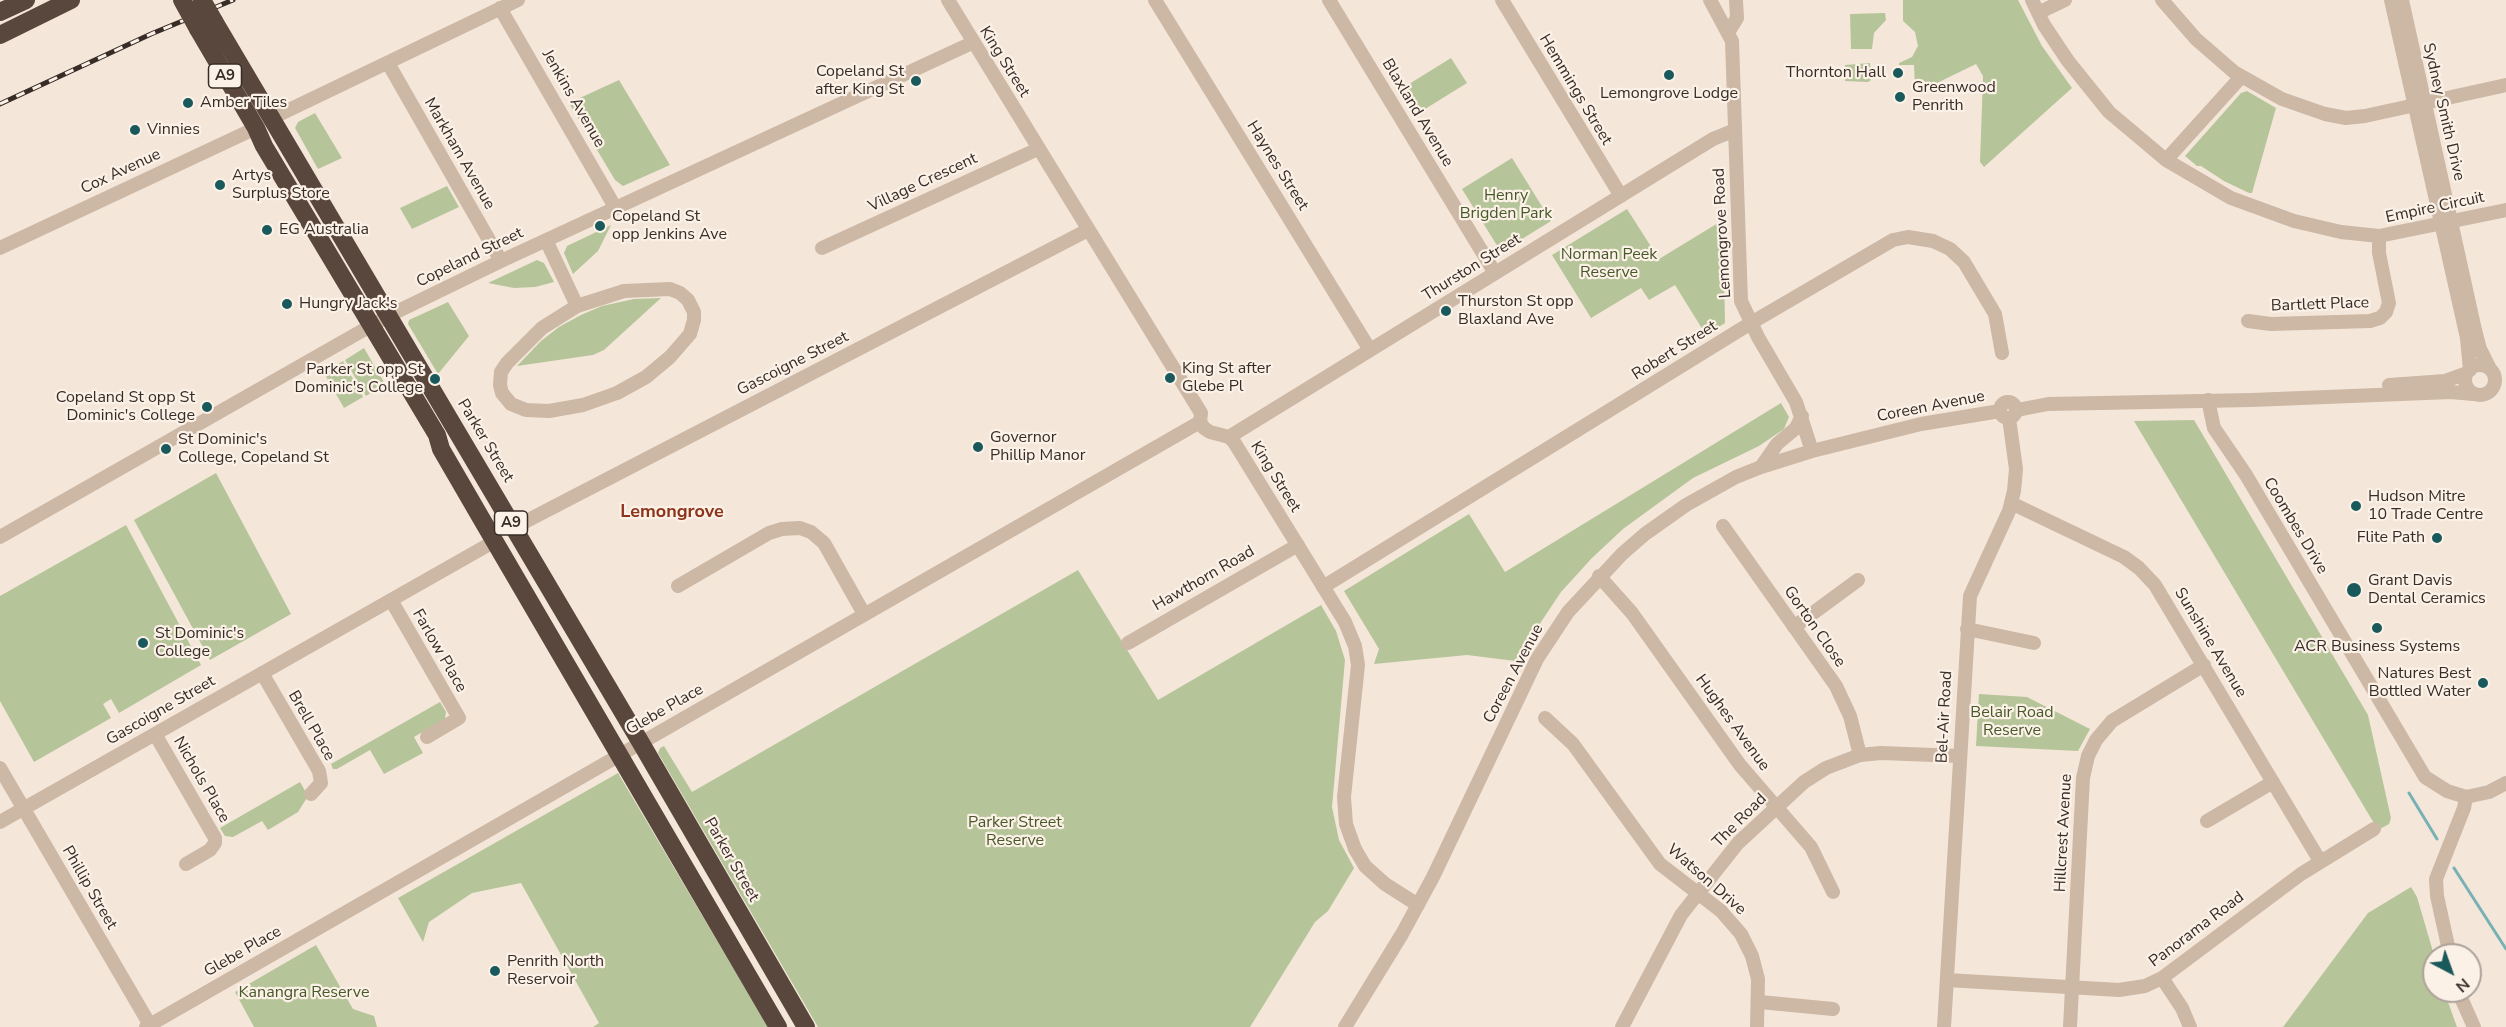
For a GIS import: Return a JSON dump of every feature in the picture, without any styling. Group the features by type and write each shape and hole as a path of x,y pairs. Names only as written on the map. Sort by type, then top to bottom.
{"highway":[{"path":"0,12 26,0"},
{"path":"0,35 70,0"},
{"name":"Parker Street","path":"182,0 206,25 263,123 388,316 806,1027"},
{"name":"Parker Street","path":"202,0 206,25"},
{"name":"Parker Street","path":"263,123 264,146 437,435 441,449 778,1027"}],"street":[{"name":"Cox Avenue","path":"0,248 518,0"},
{"name":"King Street","path":"948,0 972,43 1201,413 1200,422 1207,431 1229,437 1345,622 1357,656 1357,677 1344,797 1348,832 1357,853 1372,874 1418,905"},
{"name":"Haynes Street","path":"1155,0 1370,350"},
{"name":"Blaxland Avenue","path":"1329,0 1495,273"},
{"name":"Hemmings Street","path":"1502,0 1621,196"},
{"path":"1710,0 1729,31"},
{"name":"Lemongrove Road","path":"1736,0 1737,18 1729,31 1732,41 1740,293 1751,323 1792,393 1802,416 1812,451"},
{"path":"2035,6 2065,0"},
{"path":"2162,0 2196,39 2241,77 2291,103 2338,117 2365,116 2506,85"},
{"name":"Sydney Smith Drive","path":"2391,0 2477,341 2496,372"},
{"name":"Sydney Smith Drive","path":"2402,0 2419,104"},
{"name":"Empire Circuit","path":"2035,6 2068,61 2091,91 2131,133 2166,160 2215,190 2267,213 2331,230 2379,236 2506,210"},
{"name":"Jenkins Avenue","path":"500,8 615,207"},
{"name":"Copeland Street","path":"0,537 388,316 615,207 972,43"},
{"name":"Markham Avenue","path":"388,63 501,261"},
{"path":"2166,160 2241,77"},
{"name":"Thurston Street","path":"1229,437 1713,139 1735,130"},
{"name":"Village Crescent","path":"822,248 1038,148"},
{"name":"Sydney Smith Drive","path":"2446,224 2467,338 2469,371"},
{"name":"Gascoigne Street","path":"513,528 1088,230"},
{"name":"Bartlett Place","path":"2248,321 2271,324 2370,321 2380,318 2386,312 2389,303 2379,253 2379,236"},
{"name":"Robert Street","path":"1323,587 1751,323 1884,244 1901,238 1917,237 1941,244 1958,255 1969,268 1995,314 2002,353"},
{"path":"546,240 577,306"},
{"path":"670,289 680,293 688,300 694,312 694,320 690,334 670,357 646,377 617,393 582,405 549,411 526,410 511,404 502,393 500,385 501,372 507,363 542,328 577,306 624,291 670,289"},
{"path":"2489,393 2495,382 2496,372 2482,366 2469,371 2466,385 2473,394 2481,395 2506,389"},
{"name":"Coreen Avenue","path":"2208,400 2252,391 2445,381 2469,371"},
{"name":"Coreen Avenue","path":"1346,1027 1418,905 1537,659 1568,612 1599,576 1645,534 1686,505 1736,477 1812,451 1921,424 2009,413 2048,404 2252,400 2451,392 2473,394"},
{"name":"Coombes Drive","path":"2208,400 2214,428 2251,484 2420,770 2439,787 2466,796"},
{"name":"Bel-Air Road","path":"1944,1027 1967,629 1973,586 2012,503 2016,469 2009,413"},
{"path":"1761,467 1777,444 1796,428 1802,416"},
{"name":"Glebe Place","path":"148,1026 1200,422"},
{"name":"Sunshine Avenue","path":"2012,503 2124,557 2139,568 2162,594 2320,861"},
{"name":"Gorton Close","path":"1723,526 1841,696 1850,716 1860,755"},
{"path":"678,586 769,533 782,529 800,528 812,532 824,543 864,614"},
{"name":"Gascoigne Street","path":"0,822 495,541"},
{"name":"Hawthorn Road","path":"1128,642 1298,545"},
{"name":"Hughes Avenue","path":"1599,576 1625,604 1731,754 1811,847 1833,892"},
{"path":"1794,627 1858,580"},
{"name":"Farlow Place","path":"390,600 459,718 427,737"},
{"path":"1967,629 2034,643"},
{"name":"Hillcrest Avenue","path":"2070,1027 2083,778 2088,756 2102,731 2118,716 2204,665"},
{"name":"Brell Place","path":"262,673 321,776 317,789 312,794"},
{"name":"Watson Drive","path":"1545,718 1573,744 1654,858 1727,917 1745,940 1756,966 1760,1002 1757,1027"},
{"name":"Nichols Place","path":"155,734 215,838 213,847 186,864"},
{"name":"The Road","path":"1622,1027 1665,942 1697,894 1738,843 1815,774 1860,755 1881,753 1960,756"},
{"name":"Phillip Street","path":"0,768 148,1026"},
{"path":"2207,821 2272,782"},
{"path":"2447,943 2437,896 2436,879 2464,808 2466,796 2489,792 2506,783"},
{"name":"Panorama Road","path":"1947,980 2128,990 2145,986 2162,978 2320,861 2374,829"},
{"path":"2162,978 2182,1008 2190,1027"},
{"path":"1760,1002 1833,1009"},
{"path":"2463,1003 2474,1027"}],"green space":[{"path":"1903,0 2018,0 2042,46 2072,88 1984,167 1980,162 1983,76 1976,64 1937,83 1915,86 1914,65 1899,65 1912,57 1918,46 1915,32 1903,21"},
{"path":"1885,13 1886,20 1874,33 1872,49 1851,49 1850,14"},
{"path":"1451,58 1467,83 1417,114 1401,89"},
{"path":"1870,63 1871,80 1868,82 1845,81 1845,65"},
{"path":"619,80 670,165 623,186 615,180 569,103"},
{"path":"2247,91 2276,108 2252,193 2224,181 2201,166 2197,166 2185,156 2241,93"},
{"path":"315,113 342,158 318,169 295,128 298,122"},
{"name":"Henry Brigden Park","path":"1512,158 1551,221 1501,252 1462,189"},
{"path":"447,186 459,207 412,229 400,208"},
{"name":"Norman Peek Reserve","path":"1627,209 1659,259 1723,220 1725,323 1706,335 1675,285 1649,300 1641,288 1591,318 1552,255"},
{"path":"611,225 598,251 573,274 564,253 567,246"},
{"path":"537,260 544,263 554,282 535,287 514,288 488,283"},
{"path":"661,298 604,350 593,355 517,366 541,341 559,327 581,315 602,306 634,299"},
{"path":"448,302 469,336 438,374 408,324 409,320"},
{"path":"364,348 385,384 366,396 345,360"},
{"path":"343,361 363,397 344,408 324,373"},
{"path":"1781,403 1789,417 1784,429 1759,446 1693,478 1623,529 1561,592 1515,661 1467,655 1374,664 1379,649 1344,591 1469,514 1505,572"},
{"path":"2194,420 2368,715 2391,818 2389,824 2378,830 2134,421"},
{"path":"216,473 291,614 210,660 134,520"},
{"path":"126,525 201,665 119,713 111,699 103,704 111,718 34,762 0,701 0,596"},
{"name":"Parker Street Reserve","path":"1078,570 1158,700 1321,605 1336,631 1345,660 1332,807 1339,840 1354,868 1328,911 1315,922 1250,1027 818,1027 658,753 660,748 664,746 692,792"},
{"name":"Belair Road Reserve","path":"1979,694 2027,697 2090,729 2078,751 1976,746"},
{"path":"440,702 446,712 445,719 414,737 423,753 384,774 370,750 337,769 333,769 331,764"},
{"path":"618,773 768,1027 593,1027 599,1023 521,883 472,893 429,922 423,942 398,898"},
{"path":"300,782 308,796 298,812 268,830 262,821 233,837 225,836 220,828"},
{"path":"2411,887 2417,897 2430,943 2422,943 2422,1003 2448,1003 2457,1027 2283,1027 2368,913"},
{"name":"Kanangra Reserve","path":"316,945 353,1009 374,1016 377,1027 254,1027 235,992"}],"waterway":[{"path":"2409,793 2437,839"},
{"path":"2454,868 2506,949"}],"railway":[{"path":"0,104 151,34 233,0"}],"place":[{"name":"Thornton Hall","path":"1898,73"},
{"name":"Lemongrove Lodge","path":"1669,75"},
{"name":"Copeland St after King St","path":"916,81"},
{"name":"Greenwood Penrith","path":"1900,97"},
{"name":"Amber Tiles","path":"188,103"},
{"name":"Vinnies","path":"135,130"},
{"name":"Artys Surplus Store","path":"220,185"},
{"name":"Copeland St opp Jenkins Ave","path":"600,226"},
{"name":"EG Australia","path":"267,230"},
{"name":"Hungry Jack's","path":"287,304"},
{"name":"Thurston St opp Blaxland Ave","path":"1446,311"},
{"name":"King St after Glebe Pl","path":"1170,378"},
{"name":"Parker St opp St Dominic's College","path":"435,379"},
{"name":"Copeland St opp St Dominic's College","path":"207,407"},
{"name":"Governor Phillip Manor","path":"978,447"},
{"name":"St Dominic's College, Copeland St","path":"166,449"},
{"name":"Hudson Mitre 10 Trade Centre","path":"2356,506"},
{"name":"Flite Path","path":"2437,538"},
{"name":"Grant Davis Dental Ceramics","path":"2354,590"},
{"name":"ACR Business Systems","path":"2377,628"},
{"name":"St Dominic's College","path":"143,643"},
{"name":"Natures Best Bottled Water","path":"2483,683"},
{"name":"Penrith North Reservoir","path":"495,971"}],"district":[{"name":"Lemongrove","path":"672,513"}]}
